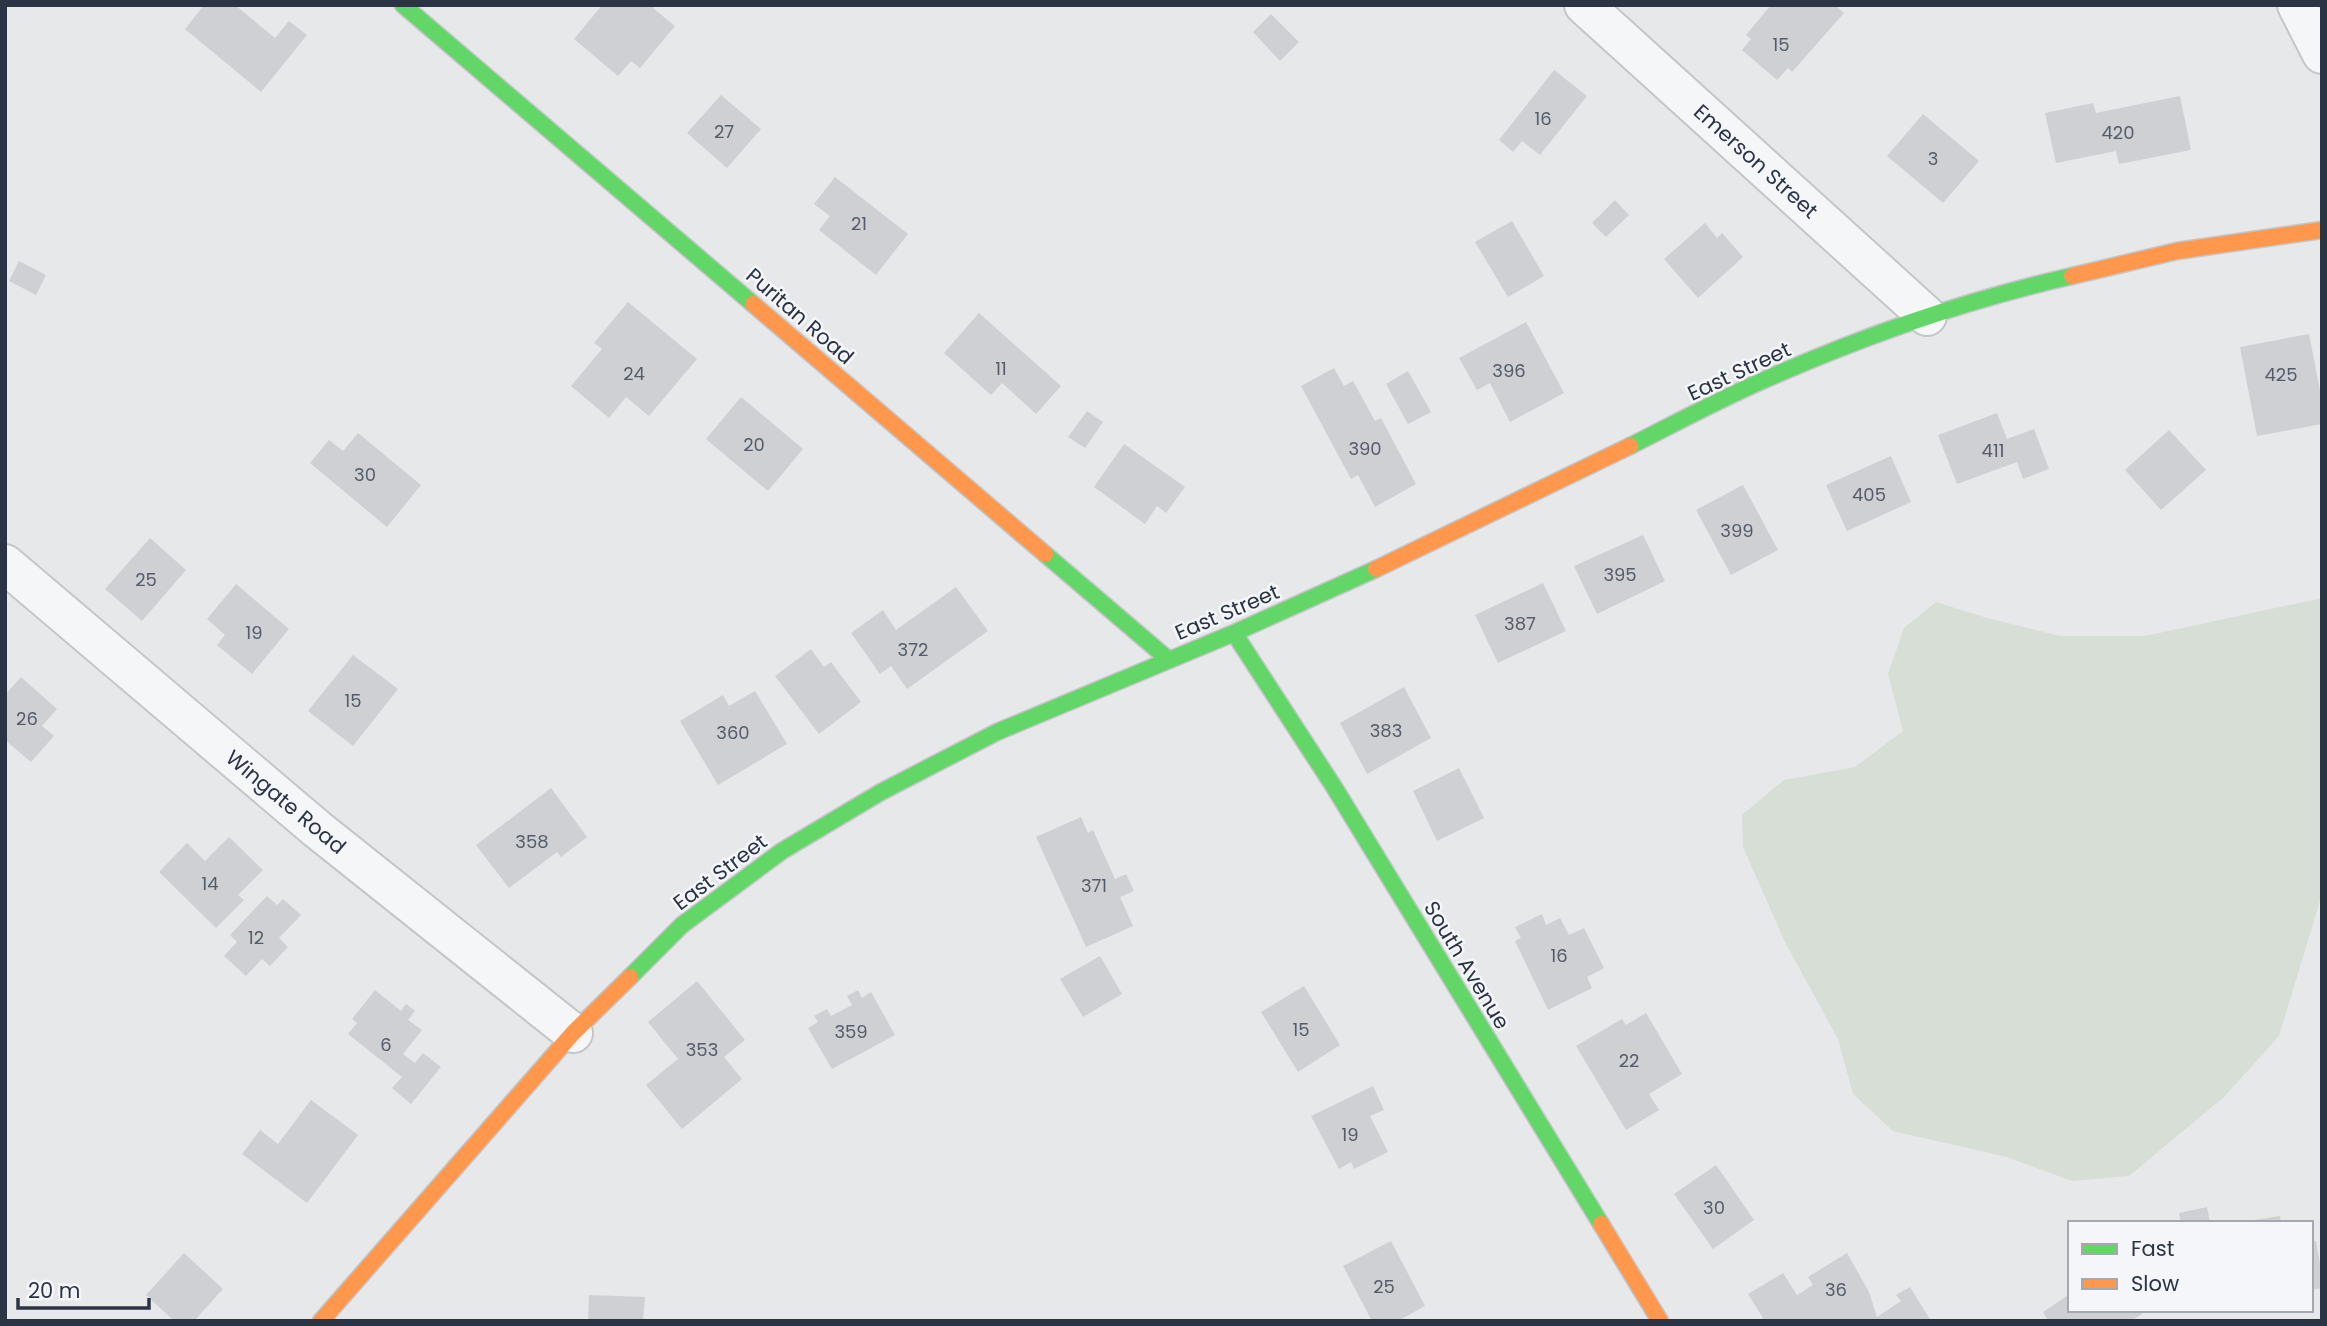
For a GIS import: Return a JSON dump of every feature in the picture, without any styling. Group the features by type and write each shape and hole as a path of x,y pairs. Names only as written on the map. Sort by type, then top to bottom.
{"street":[{"name":"Puritan Road","path":"403,5 1169,660"},
{"name":"Emerson Street","path":"1584,5 1927,316"},
{"path":"2297,5 2322,54"},
{"name":"East Street","path":"321,1321 573,1033 682,925 782,850 881,792 997,732 1234,633 1395,561 1763,380 1927,316 1997,293 2177,251 2322,230"},
{"name":"Wingate Road","path":"5,564 317,829 573,1033"},
{"name":"South Avenue","path":"1234,633 1334,787 1660,1321"}],"shaded area":[{"path":"2322,598 2322,894 2279,1036 2224,1097 2129,1176 2072,1181 2007,1157 1893,1131 1853,1094 1838,1039 1785,942 1743,847 1742,815 1784,780 1855,767 1903,731 1888,674 1904,628 1936,602 2060,636 2145,636"}],"building":[{"path":"204,5 235,5 275,38 289,21 307,35 261,92 185,29"},
{"path":"602,5 656,5 653,8 675,26 640,68 631,61 618,76 574,39"},
{"path":"1771,5 1835,5 1844,13 1792,72 1788,68 1777,80 1742,50 1751,39 1746,35"},
{"path":"1271,14 1299,42 1280,61 1253,32"},
{"path":"1554,70 1587,96 1540,155 1522,141 1513,152 1499,140"},
{"path":"721,95 761,129 727,168 687,133"},
{"path":"2180,96 2191,150 2119,164 2116,151 2056,163 2045,113 2093,103 2096,113"},
{"path":"1923,114 1979,161 1943,203 1887,156"},
{"path":"835,177 908,234 876,275 819,230 830,216 814,204"},
{"path":"1615,200 1629,215 1606,237 1592,223"},
{"path":"1512,221 1544,276 1508,297 1475,242"},
{"path":"1705,223 1717,238 1722,233 1743,257 1698,298 1664,259"},
{"path":"19,261 46,275 36,295 9,281"},
{"path":"628,302 697,359 649,416 626,397 609,418 571,386 602,349 594,343"},
{"path":"979,313 1061,386 1036,414 1002,383 991,395 944,353"},
{"path":"1526,322 1564,393 1510,422 1490,383 1477,390 1459,358"},
{"path":"2309,334 2322,401 2322,424 2257,436 2240,347"},
{"path":"1334,368 1344,386 1353,381 1375,421 1381,418 1416,484 1375,507 1358,475 1351,479 1301,386"},
{"path":"1408,371 1431,412 1408,424 1386,384"},
{"path":"741,397 803,449 768,491 706,439"},
{"path":"1087,411 1103,422 1085,448 1068,437"},
{"path":"1997,413 2007,439 2034,429 2049,469 2023,479 2017,462 1957,484 1938,435"},
{"path":"2169,430 2206,470 2161,510 2125,470"},
{"path":"358,433 421,485 387,527 310,463 329,440 343,451"},
{"path":"1124,444 1185,487 1166,513 1157,506 1145,524 1094,487"},
{"path":"1891,456 1911,502 1847,531 1826,485"},
{"path":"1743,485 1778,550 1731,575 1696,510"},
{"path":"1643,535 1665,581 1597,614 1574,566"},
{"path":"150,538 186,570 142,621 105,589"},
{"path":"1543,583 1566,631 1498,663 1475,615"},
{"path":"236,584 289,629 252,674 217,645 225,635 207,619"},
{"path":"956,587 988,631 907,689 891,666 880,674 851,633 883,610 896,630"},
{"path":"811,649 824,667 831,662 861,702 819,734 775,676"},
{"path":"353,655 398,689 353,746 308,711"},
{"path":"21,677 57,709 42,726 54,736 31,762 5,740 5,695"},
{"path":"1404,687 1431,738 1367,774 1340,723"},
{"path":"755,691 787,744 718,785 680,721 723,695 729,706"},
{"path":"1459,768 1484,818 1437,841 1413,791"},
{"path":"551,788 587,837 561,857 557,852 509,888 476,845"},
{"path":"1081,817 1088,833 1093,830 1115,879 1126,874 1134,891 1120,897 1133,926 1086,947 1036,837"},
{"path":"229,837 263,870 238,895 244,900 216,928 159,872 187,843 205,861"},
{"path":"267,896 277,905 283,899 301,915 279,938 288,947 270,966 262,959 246,976 224,956 237,942 230,935"},
{"path":"1542,914 1546,925 1560,918 1569,935 1584,928 1604,968 1587,977 1592,988 1548,1010 1515,941 1521,938 1515,927"},
{"path":"1100,956 1122,994 1083,1017 1060,979"},
{"path":"697,981 745,1040 724,1057 742,1079 682,1129 646,1085 678,1059 648,1022"},
{"path":"1304,986 1340,1045 1298,1072 1261,1012"},
{"path":"375,990 401,1011 406,1004 415,1011 408,1020 422,1030 403,1054 415,1063 423,1053 441,1067 411,1104 392,1088 402,1077 348,1034 357,1023 352,1019"},
{"path":"858,990 862,998 871,992 895,1035 832,1069 808,1028 818,1022 814,1016 827,1009 831,1016 852,1005 847,996"},
{"path":"1646,1013 1682,1074 1649,1094 1659,1110 1626,1130 1576,1046 1622,1019 1626,1025"},
{"path":"1373,1086 1384,1110 1370,1116 1388,1152 1354,1169 1351,1162 1339,1169 1311,1116"},
{"path":"311,1100 358,1135 307,1203 242,1154 260,1130 278,1144"},
{"path":"1716,1165 1754,1220 1713,1249 1674,1194"},
{"path":"2207,1207 2210,1221 2181,1221 2179,1213"},
{"path":"2280,1216 2281,1221 2249,1221"},
{"path":"1391,1241 1425,1306 1398,1321 1372,1321 1343,1266"},
{"path":"2313,1241 2316,1241 2322,1288 2313,1290"},
{"path":"184,1253 223,1289 194,1321 174,1321 146,1295"},
{"path":"1847,1253 1869,1292 1877,1317 1901,1301 1896,1295 1910,1287 1931,1321 1758,1321 1763,1318 1748,1294 1783,1273 1797,1295 1813,1285 1808,1277"},
{"path":"589,1295 645,1297 643,1321 588,1321"},
{"path":"2068,1295 2068,1312 2142,1314 2131,1321 2048,1321 2043,1312"}],"traffic: fast":[{"path":"403,5 753,304"},
{"path":"1630,446 1747,388 1839,349 1915,320 2072,276"},
{"path":"1045,554 1169,660"},
{"path":"630,977 682,925 782,851 881,792 997,732 1234,633 1376,569"},
{"path":"1234,633 1334,787 1601,1224"}],"traffic: slow":[{"path":"2072,276 2177,251 2322,230"},
{"path":"753,304 1045,554"},
{"path":"1376,569 1630,446"},
{"path":"321,1321 573,1033 630,977"},
{"path":"1601,1224 1660,1321"}]}
